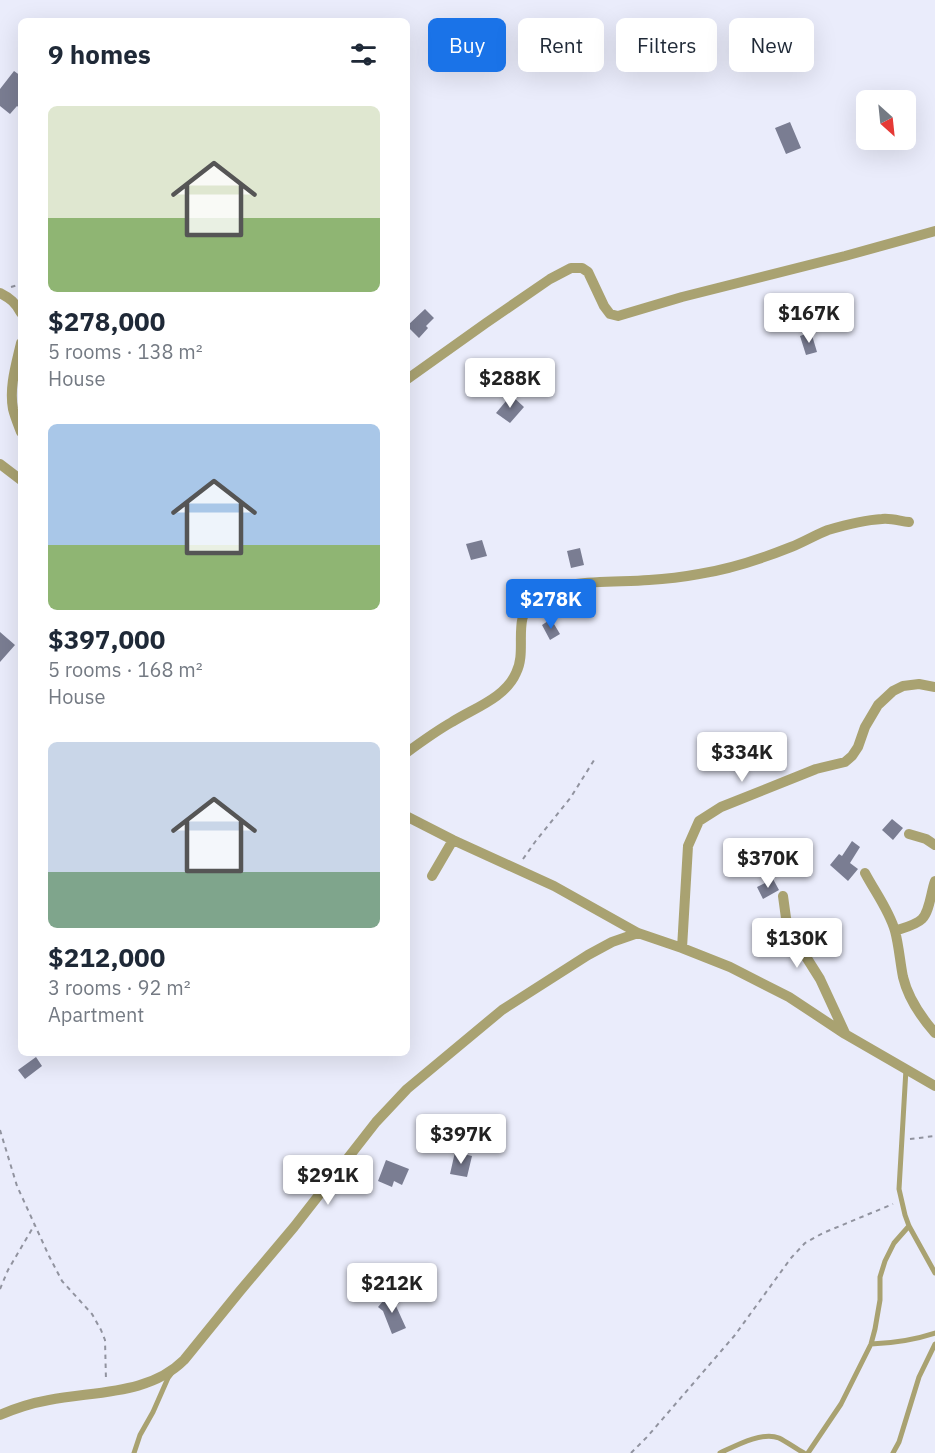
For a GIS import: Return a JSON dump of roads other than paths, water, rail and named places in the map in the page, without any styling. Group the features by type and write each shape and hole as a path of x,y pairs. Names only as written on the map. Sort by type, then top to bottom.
{"street":[{"path":"410,377 486,322 550,279 571,268 582,268 588,272 604,306 610,314 618,316 935,231"},
{"path":"0,293 8,297 18,307"},
{"path":"18,356 12,396 18,423"},
{"path":"0,464 18,478"},
{"path":"410,750 506,687 519,665 523,613 533,601 560,586 651,580 699,574 746,564 840,527 883,519 909,522"},
{"path":"682,948 688,846 699,822 730,803 794,779 816,768 845,762 858,747 865,728 878,705 893,691 903,686 919,684 935,687"},
{"path":"410,818 554,886 638,933 730,967 789,997 845,1034 935,1086"},
{"path":"909,834 926,839 935,845"},
{"path":"432,876 453,840"},
{"path":"864,873 891,919 904,980 912,999 922,1019 935,1033"},
{"path":"895,931 924,918 935,881"},
{"path":"783,896 791,933 820,979 845,1034"},
{"path":"0,1415 48,1400 138,1387 175,1369 294,1227 376,1122 407,1089 502,1010 588,955 612,942 638,933"}],"lane":[{"path":"906,1069 901,1200 909,1226 935,1273"},
{"path":"808,1453 841,1404 871,1344 880,1300 880,1277 885,1261 894,1243 909,1226"},
{"path":"871,1344 907,1341 935,1333"},
{"path":"893,1453 899,1442 919,1377 935,1344"},
{"path":"134,1453 140,1435 168,1378 175,1369"},
{"path":"720,1453 766,1436 777,1437 804,1453"}]}
